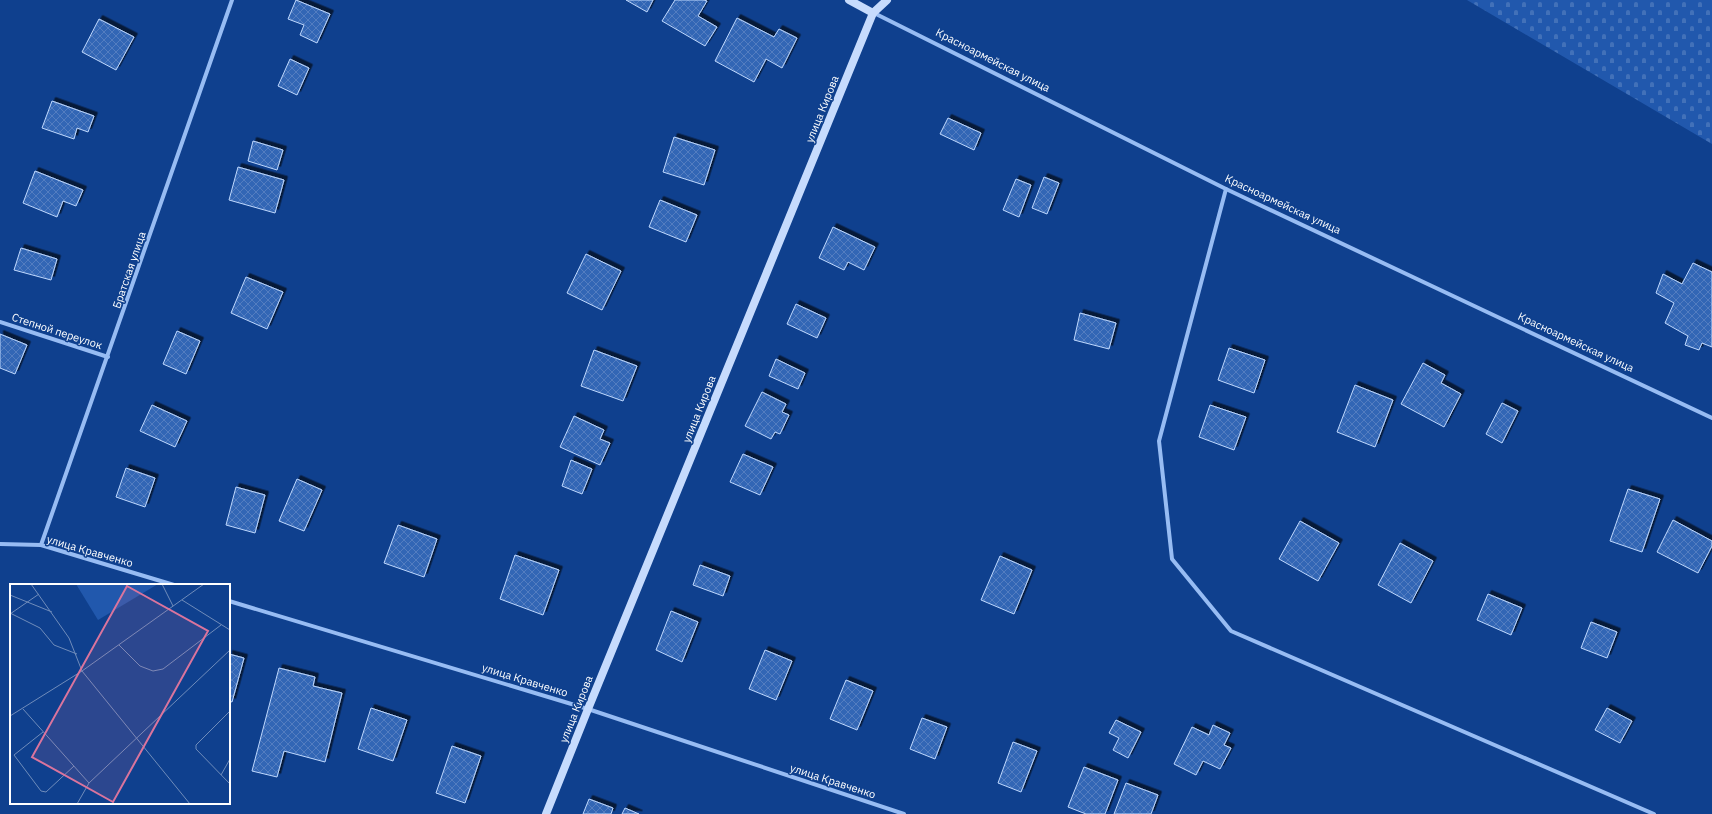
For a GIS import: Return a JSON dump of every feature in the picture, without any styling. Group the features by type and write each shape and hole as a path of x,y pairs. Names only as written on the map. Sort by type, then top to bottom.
{"street":[{"name":"Братская улица","path":"41,545 232,0"},
{"name":"Красноармейская улица","path":"849,0 1226,189 1712,418"},
{"path":"873,13 887,0"},
{"name":"улица Кирова","path":"546,814 873,13"},
{"path":"1226,189 1159,441 1172,559 1231,631 1654,814"},
{"name":"Степной переулок","path":"0,322 108,357"},
{"name":"улица Кравченко","path":"0,544 41,545 171,584"},
{"name":"улица Кравченко","path":"230,601 588,709 904,814"}],"green space":[{"path":"1467,0 1712,0 1712,144"}],"building":[{"path":"296,0 330,14 317,43 300,35 304,25 288,19"},
{"path":"626,0 653,0 647,12"},
{"path":"675,0 707,1 698,16 717,27 705,46 662,21"},
{"path":"737,18 774,37 779,29 797,38 782,68 766,59 754,82 715,61"},
{"path":"99,19 134,37 116,70 82,52"},
{"path":"290,59 309,68 297,95 278,86"},
{"path":"52,101 94,116 88,132 77,128 74,139 42,128"},
{"path":"948,118 981,133 974,150 940,134"},
{"path":"674,137 715,150 704,185 663,172"},
{"path":"253,141 283,150 277,170 248,161"},
{"path":"238,167 284,180 275,213 229,200"},
{"path":"35,171 83,190 76,206 63,201 57,217 23,203"},
{"path":"1044,177 1059,183 1047,214 1032,208"},
{"path":"1016,179 1031,185 1019,217 1003,210"},
{"path":"660,200 697,215 686,242 649,227"},
{"path":"833,227 875,247 864,270 848,262 844,270 819,258"},
{"path":"21,248 57,259 51,280 14,270"},
{"path":"586,254 621,271 602,310 567,293"},
{"path":"1693,263 1712,272 1712,347 1702,343 1699,350 1685,345 1688,336 1665,323 1674,303 1656,293 1663,274 1682,284"},
{"path":"246,277 283,292 267,329 231,313"},
{"path":"796,304 826,318 817,338 787,324"},
{"path":"1080,313 1116,323 1109,349 1074,340"},
{"path":"177,331 200,341 186,374 163,364"},
{"path":"0,334 27,345 15,374 0,368"},
{"path":"1229,348 1265,360 1254,393 1218,380"},
{"path":"594,350 637,366 623,401 581,386"},
{"path":"776,359 805,373 798,389 769,376"},
{"path":"1423,363 1445,375 1441,383 1461,394 1444,427 1401,404"},
{"path":"1355,385 1393,400 1375,447 1337,432"},
{"path":"762,392 786,404 782,412 789,415 780,434 775,432 771,439 745,426"},
{"path":"1502,403 1518,411 1502,443 1486,434"},
{"path":"152,405 187,421 175,447 140,431"},
{"path":"1210,405 1246,417 1234,450 1199,437"},
{"path":"574,416 604,430 600,439 610,443 600,465 560,447"},
{"path":"743,454 773,467 760,495 730,482"},
{"path":"571,460 592,469 582,494 562,486"},
{"path":"126,468 155,478 145,507 116,497"},
{"path":"297,479 322,490 304,531 279,521"},
{"path":"236,487 265,495 255,533 226,525"},
{"path":"1628,489 1660,499 1642,552 1610,541"},
{"path":"1673,520 1712,541 1712,546 1698,573 1657,552"},
{"path":"1300,521 1339,543 1318,581 1279,559"},
{"path":"398,525 437,539 424,577 384,563"},
{"path":"1400,543 1433,561 1411,603 1378,585"},
{"path":"515,555 559,570 543,615 500,599"},
{"path":"1000,556 1032,570 1014,614 981,600"},
{"path":"700,565 730,576 723,596 693,585"},
{"path":"1488,594 1522,608 1511,635 1477,620"},
{"path":"671,611 698,622 682,662 656,650"},
{"path":"1591,622 1617,632 1607,658 1581,648"},
{"path":"765,650 792,661 776,700 749,689"},
{"path":"230,654 244,658 232,702 230,701"},
{"path":"279,668 315,677 313,686 342,693 325,762 284,751 277,777 252,771"},
{"path":"846,680 873,691 857,730 830,719"},
{"path":"371,708 407,720 393,761 358,749"},
{"path":"1607,708 1632,721 1620,743 1595,730"},
{"path":"922,718 947,727 935,759 910,749"},
{"path":"1116,720 1141,732 1128,758 1113,750 1119,738 1109,733"},
{"path":"1213,725 1230,733 1224,745 1231,748 1220,769 1203,761 1196,775 1174,764 1192,727 1209,735"},
{"path":"1013,742 1037,751 1021,792 998,783"},
{"path":"452,746 481,756 465,803 436,793"},
{"path":"1084,767 1118,780 1105,814 1086,814 1068,807"},
{"path":"1126,783 1158,795 1151,814 1114,814"},
{"path":"589,799 613,808 611,814 583,814"},
{"path":"625,808 639,814 622,814"}]}
